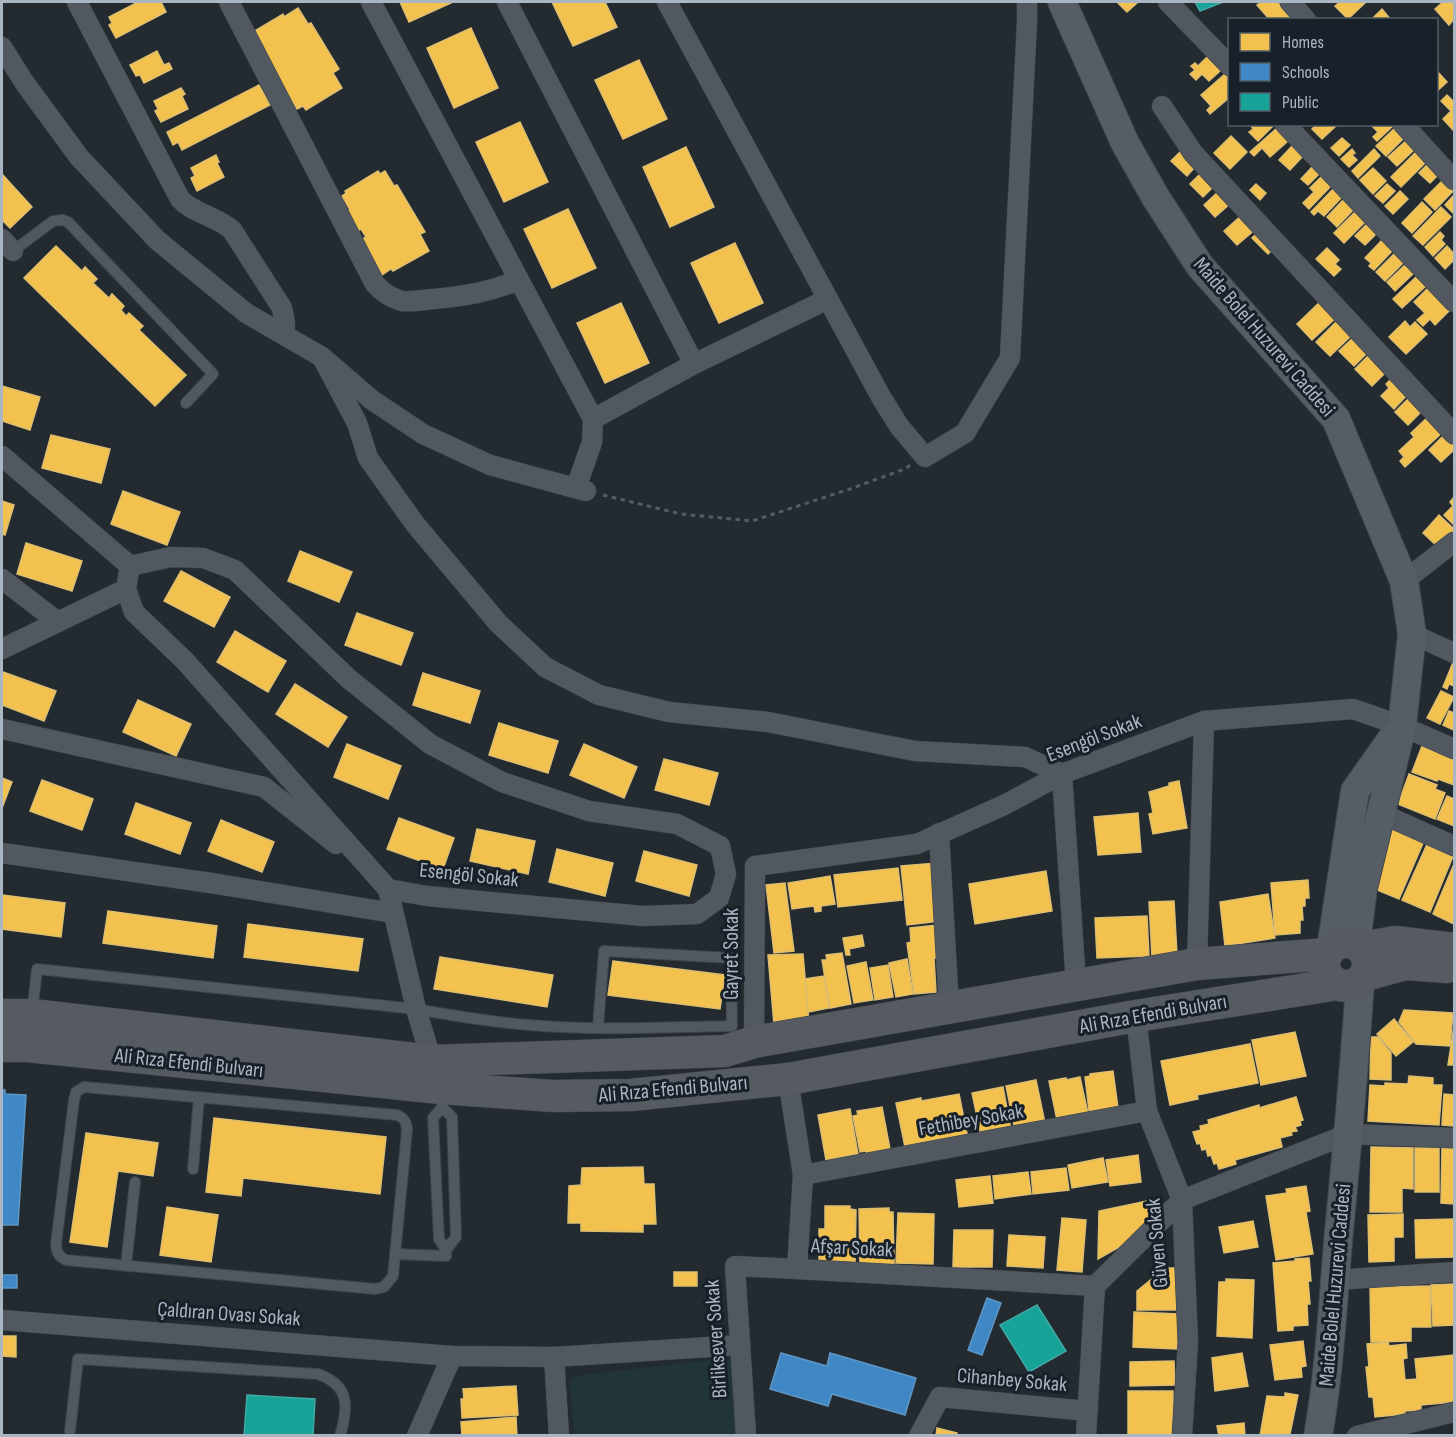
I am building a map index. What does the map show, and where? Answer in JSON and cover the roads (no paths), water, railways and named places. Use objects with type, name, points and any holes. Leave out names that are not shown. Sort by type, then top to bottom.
[{"type":"main road","name":"Maide Bolel Huzurevi Caddesi","points":[[1062,2],[1125,143],[1156,198],[1200,267],[1336,418],[1404,581],[1412,634],[1402,726],[1363,888],[1348,965]]},
{"type":"main road","name":"Maide Bolel Huzurevi Caddesi","points":[[1318,1436],[1326,1388],[1348,1134],[1339,1059],[1348,965],[1355,791],[1402,726]]},
{"type":"main road","points":[[1348,965],[1395,942],[1455,950]]},
{"type":"main road","name":"Ali Rıza Efendi Bulvarı","points":[[436,1075],[725,1051],[754,1042],[1197,964],[1348,965]]},
{"type":"main road","points":[[1348,965],[1405,964],[1455,969]]},
{"type":"main road","name":"Ali Rıza Efendi Bulvarı","points":[[20,1031],[436,1075],[554,1096],[631,1095],[788,1079],[1136,1016],[1348,965]]},
{"type":"street","points":[[77,2],[180,199],[188,206],[222,221],[232,230],[282,308],[285,323],[284,335]]},
{"type":"street","points":[[230,2],[314,168],[375,284],[380,289],[393,298],[411,301],[473,296],[519,280]]},
{"type":"street","points":[[2,47],[24,82],[79,157],[157,240],[246,313],[321,357],[372,400],[423,434],[490,465],[581,489],[592,442],[594,419],[370,2]]},
{"type":"street","points":[[507,2],[694,364]]},
{"type":"street","points":[[667,2],[898,426],[925,457],[965,433],[1010,358],[1027,2]]},
{"type":"street","points":[[1168,2],[1228,64]]},
{"type":"street","points":[[1290,2],[1304,18]]},
{"type":"street","points":[[1162,106],[1193,153],[1455,434]]},
{"type":"street","points":[[1287,126],[1455,302]]},
{"type":"street","points":[[1404,126],[1454,180]]},
{"type":"street","points":[[594,419],[694,364],[828,299]]},
{"type":"street","points":[[321,357],[357,423],[368,458],[408,514],[498,623],[545,667],[599,695],[669,712],[768,722],[915,751],[1025,757],[1062,774],[1076,984]]},
{"type":"street","points":[[2,456],[130,566],[126,589],[134,612],[185,661],[388,889]]},
{"type":"street","points":[[1404,581],[1455,542]]},
{"type":"street","name":"Esengöl Sokak","points":[[130,566],[171,557],[203,558],[235,570],[349,680],[430,744],[502,782],[589,811],[677,824],[720,846],[726,874],[719,898],[697,914],[643,916],[427,896],[388,889],[416,1009],[436,1075]]},
{"type":"street","points":[[2,579],[58,622]]},
{"type":"street","points":[[2,649],[126,589]]},
{"type":"street","points":[[1412,634],[1455,653]]},
{"type":"street","name":"Esengöl Sokak","points":[[755,866],[917,844],[1004,805],[1062,774],[1204,721],[1353,709],[1402,726],[1455,749]]},
{"type":"street","points":[[1197,964],[1204,721]]},
{"type":"street","points":[[2,729],[264,788],[375,874]]},
{"type":"street","points":[[1380,813],[1455,846]]},
{"type":"street","points":[[939,833],[949,1007]]},
{"type":"street","points":[[2,853],[211,883],[393,913]]},
{"type":"street","name":"Gayret Sokak","points":[[754,1042],[755,866]]},
{"type":"street","name":"Güven Sokak","points":[[1136,1016],[1147,1111],[1182,1200],[1188,1341],[1182,1436]]},
{"type":"street","name":"Afşar Sokak","points":[[788,1079],[803,1175],[797,1269],[1095,1286]]},
{"type":"street","name":"Fethibey Sokak","points":[[803,1175],[1147,1111]]},
{"type":"street","points":[[1086,1436],[1095,1286],[1182,1200],[1348,1134],[1455,1138]]},
{"type":"street","name":"Birliksever Sokak","points":[[746,1436],[735,1266],[797,1269]]},
{"type":"street","points":[[1335,1280],[1455,1272]]},
{"type":"street","name":"Çaldıran Ovası Sokak","points":[[2,1320],[452,1356],[554,1357],[740,1345]]},
{"type":"street","points":[[417,1436],[427,1418],[452,1356]]},
{"type":"street","points":[[554,1357],[559,1436]]},
{"type":"street","name":"Cihanbey Sokak","points":[[919,1436],[940,1397],[1088,1411]]},
{"type":"street","points":[[1357,1436],[1455,1412]]},
{"type":"lane","points":[[7,245],[53,221],[68,222],[213,374],[186,403]]},
{"type":"lane","points":[[20,1031],[38,969],[416,1009],[521,1025],[598,1027],[732,1026],[731,958],[604,951],[598,1027]]},
{"type":"lane","points":[[88,1087],[402,1117],[407,1130],[396,1254],[390,1281],[384,1287],[375,1289],[66,1260],[58,1254],[56,1249],[74,1096],[79,1089],[88,1087]]},
{"type":"lane","points":[[193,1169],[199,1097]]},
{"type":"lane","points":[[442,1107],[452,1117],[456,1227],[456,1238],[446,1253],[439,1239],[433,1118],[442,1107]]},
{"type":"lane","points":[[126,1266],[135,1182]]},
{"type":"lane","points":[[396,1254],[446,1253]]},
{"type":"lane","points":[[70,1431],[78,1359],[318,1374],[338,1386],[345,1400],[346,1414],[340,1436]]}]
